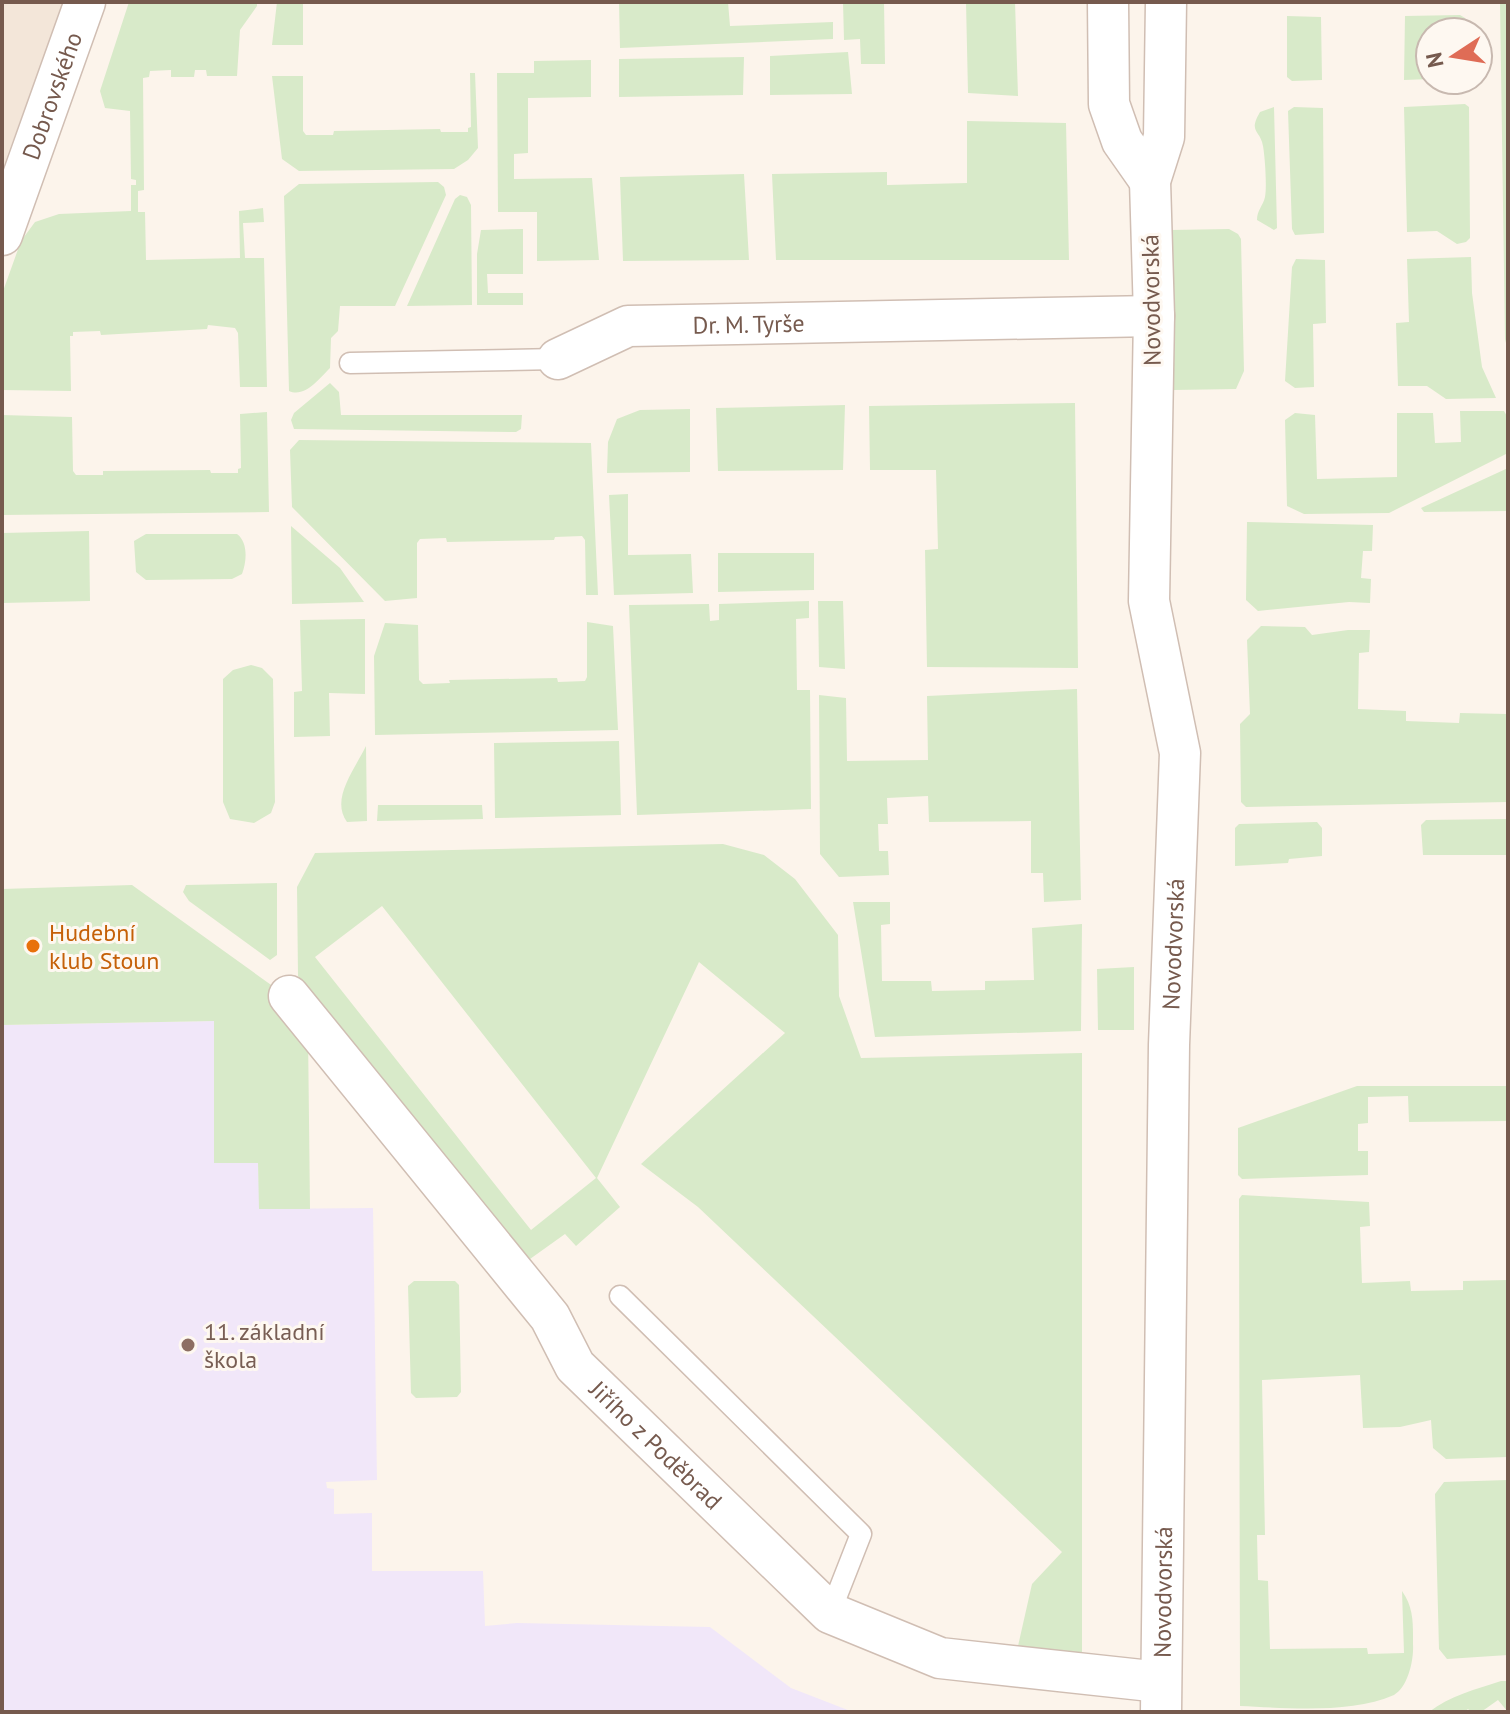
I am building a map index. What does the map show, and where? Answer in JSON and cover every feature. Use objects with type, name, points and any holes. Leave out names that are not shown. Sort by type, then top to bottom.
[{"type":"street","name":"Dobrovského","points":[[2,235],[85,2]]},
{"type":"street","points":[[1108,2],[1109,104],[1122,141],[1150,181]]},
{"type":"street","name":"Novodvorská","points":[[1160,1697],[1169,1045],[1180,753],[1149,601],[1154,316],[1150,181],[1164,137],[1166,2]]},
{"type":"street","name":"Dr. M. Tyrše","points":[[558,359],[628,326],[1154,316]]},
{"type":"street","name":"Jiřího z Poděbrad","points":[[289,996],[550,1317],[575,1366],[830,1613],[943,1659],[1160,1697]]},
{"type":"lane","name":"Dr. M. Tyrše","points":[[350,363],[558,359]]},
{"type":"lane","points":[[620,1296],[861,1534],[830,1613]]},
{"type":"shaded area","points":[[2,2],[64,2],[2,170]]},
{"type":"shaded area","name":"11. základní škola","points":[[215,1021],[214,1163],[258,1163],[260,1209],[373,1208],[377,1480],[326,1482],[327,1488],[334,1489],[334,1514],[372,1513],[372,1571],[483,1571],[485,1626],[517,1623],[710,1627],[791,1688],[853,1712],[2,1712],[2,1025]]},
{"type":"green space","points":[[129,2],[257,2],[240,30],[237,76],[207,76],[206,70],[195,70],[194,77],[171,77],[171,70],[150,71],[149,77],[143,78],[144,190],[138,191],[138,212],[145,212],[146,260],[240,258],[239,211],[263,208],[264,222],[243,223],[245,258],[264,258],[267,387],[240,387],[238,333],[235,328],[208,325],[207,329],[101,335],[100,331],[73,332],[70,336],[71,391],[2,390],[2,294],[21,241],[35,222],[59,214],[131,211],[131,185],[136,185],[136,180],[131,179],[130,111],[105,108],[100,91]]},
{"type":"green space","points":[[277,2],[303,2],[303,45],[272,45]]},
{"type":"green space","points":[[619,2],[728,2],[730,26],[833,22],[833,39],[620,48]]},
{"type":"green space","points":[[843,2],[884,2],[885,64],[861,64],[860,39],[844,40]]},
{"type":"green space","points":[[966,2],[1015,2],[1018,96],[968,93]]},
{"type":"green space","points":[[1500,2],[1508,2],[1508,351],[1505,339]]},
{"type":"green space","points":[[1460,15],[1462,16],[1414,16],[1414,80],[1404,80],[1405,16]]},
{"type":"green space","points":[[1287,16],[1321,17],[1322,80],[1292,81],[1287,77]]},
{"type":"green space","points":[[848,52],[852,94],[770,95],[770,56]]},
{"type":"green space","points":[[744,57],[743,95],[619,97],[619,59]]},
{"type":"green space","points":[[591,60],[591,97],[528,98],[528,153],[514,154],[514,179],[592,178],[599,260],[537,261],[537,212],[498,212],[497,73],[534,73],[534,61]]},
{"type":"green space","points":[[470,73],[475,73],[478,148],[468,160],[454,169],[299,171],[282,159],[272,76],[303,76],[303,131],[306,135],[333,135],[334,131],[440,129],[441,132],[468,132],[471,127]]},
{"type":"green space","points":[[1465,104],[1469,107],[1470,238],[1457,244],[1437,231],[1407,232],[1404,107]]},
{"type":"green space","points":[[1274,107],[1277,228],[1274,230],[1257,220],[1265,197],[1266,179],[1262,141],[1255,124],[1260,112]]},
{"type":"green space","points":[[1294,107],[1323,108],[1324,233],[1295,235],[1292,229],[1288,111]]},
{"type":"green space","points":[[967,121],[1066,123],[1069,260],[776,260],[772,174],[887,172],[887,185],[967,183]]},
{"type":"green space","points":[[744,174],[749,260],[623,261],[620,177]]},
{"type":"green space","points":[[438,182],[444,187],[446,195],[395,306],[340,306],[338,331],[331,338],[330,368],[306,390],[289,391],[284,196],[299,184]]},
{"type":"green space","points":[[460,195],[467,197],[471,205],[472,305],[407,306],[455,199]]},
{"type":"green space","points":[[523,229],[523,274],[487,274],[488,293],[523,293],[523,305],[477,305],[477,254],[481,230]]},
{"type":"green space","points":[[1229,229],[1241,239],[1244,371],[1236,389],[1174,390],[1171,230]]},
{"type":"green space","points":[[1471,257],[1472,293],[1482,367],[1496,398],[1446,399],[1427,386],[1398,386],[1396,323],[1409,322],[1407,259]]},
{"type":"green space","points":[[1296,259],[1325,260],[1326,323],[1313,324],[1314,387],[1295,388],[1285,381],[1292,267]]},
{"type":"green space","points":[[330,383],[339,392],[341,415],[522,415],[521,429],[516,432],[294,429],[291,420],[294,413]]},
{"type":"green space","points":[[1075,403],[1078,668],[927,667],[925,550],[938,549],[936,470],[870,470],[869,406]]},
{"type":"green space","points":[[845,405],[843,470],[718,471],[716,408]]},
{"type":"green space","points":[[690,409],[690,472],[607,473],[608,442],[617,419],[640,410]]},
{"type":"green space","points":[[1460,411],[1504,411],[1508,418],[1508,453],[1389,513],[1304,514],[1287,506],[1285,420],[1295,413],[1315,415],[1317,479],[1397,477],[1397,413],[1433,413],[1435,443],[1461,442]]},
{"type":"green space","points":[[267,412],[269,512],[2,515],[2,415],[72,417],[73,471],[76,475],[103,475],[103,471],[210,470],[211,473],[238,473],[241,468],[240,414]]},
{"type":"green space","points":[[299,440],[591,443],[598,595],[586,595],[585,540],[582,536],[555,537],[554,540],[447,542],[446,538],[420,539],[417,543],[417,598],[385,601],[292,507],[290,450]]},
{"type":"green space","points":[[1508,468],[1508,511],[1424,512],[1421,508]]},
{"type":"green space","points":[[628,494],[628,555],[691,554],[693,593],[614,595],[609,495]]},
{"type":"green space","points":[[1247,522],[1373,525],[1372,551],[1363,551],[1361,578],[1371,579],[1370,603],[1349,602],[1258,611],[1246,600]]},
{"type":"green space","points":[[291,526],[340,568],[364,602],[292,604]]},
{"type":"green space","points":[[89,531],[90,601],[2,603],[2,533]]},
{"type":"green space","points":[[146,534],[237,534],[246,552],[242,574],[232,579],[146,580],[136,572],[134,541]]},
{"type":"green space","points":[[718,553],[814,553],[814,590],[718,592]]},
{"type":"green space","points":[[809,601],[809,618],[796,619],[797,690],[810,690],[811,809],[637,815],[629,605],[709,604],[710,621],[719,620],[719,604]]},
{"type":"green space","points":[[818,601],[843,601],[845,669],[819,667]]},
{"type":"green space","points":[[365,619],[365,694],[329,693],[330,736],[294,737],[294,692],[302,691],[300,620]]},
{"type":"green space","points":[[587,622],[613,626],[618,730],[375,735],[374,656],[385,623],[418,625],[419,680],[423,684],[450,683],[449,680],[557,678],[558,682],[585,681]]},
{"type":"green space","points":[[1261,626],[1305,627],[1312,635],[1370,630],[1369,652],[1359,653],[1358,709],[1406,711],[1406,721],[1459,723],[1460,713],[1507,714],[1508,711],[1508,802],[1246,807],[1241,802],[1240,724],[1250,714],[1247,640]]},
{"type":"green space","points":[[251,665],[262,668],[273,679],[275,802],[271,813],[254,823],[230,819],[223,802],[223,679],[233,670]]},
{"type":"green space","points":[[1077,689],[1081,900],[1044,902],[1043,873],[1031,873],[1031,821],[929,822],[928,796],[887,798],[888,824],[878,824],[879,851],[888,851],[889,875],[839,877],[820,854],[819,695],[846,698],[847,761],[928,760],[927,696]]},
{"type":"green space","points":[[619,741],[621,815],[495,818],[494,743]]},
{"type":"green space","points":[[366,746],[367,821],[347,822],[342,813],[343,794]]},
{"type":"green space","points":[[378,805],[482,805],[483,819],[377,821]]},
{"type":"green space","points":[[1508,819],[1508,855],[1423,855],[1421,825],[1426,820]]},
{"type":"green space","points":[[1317,822],[1322,828],[1322,856],[1289,859],[1288,863],[1235,866],[1235,828],[1239,824]]},
{"type":"green space","points":[[723,844],[764,855],[795,879],[838,935],[839,996],[861,1058],[1082,1053],[1082,1653],[1018,1646],[1032,1584],[1062,1552],[698,1207],[641,1164],[785,1033],[699,962],[597,1178],[620,1207],[576,1246],[565,1234],[530,1259],[520,1252],[298,976],[297,887],[315,853]],"holes":[[[382,906],[596,1178],[531,1230],[315,957]]]},
{"type":"green space","points":[[277,883],[277,955],[270,960],[189,901],[183,892],[186,885]]},
{"type":"green space","points":[[132,885],[274,987],[308,1032],[310,1209],[259,1209],[258,1163],[214,1163],[214,1021],[2,1025],[2,889]]},
{"type":"green space","points":[[853,902],[890,902],[890,924],[881,925],[882,981],[931,981],[932,991],[985,990],[985,981],[1034,980],[1032,928],[1082,924],[1081,1031],[875,1037]]},
{"type":"green space","points":[[1134,967],[1134,1030],[1098,1030],[1097,969]]},
{"type":"green space","points":[[1357,1086],[1508,1086],[1508,1121],[1409,1122],[1408,1096],[1368,1097],[1368,1123],[1358,1124],[1358,1151],[1368,1151],[1368,1175],[1242,1179],[1238,1175],[1238,1128]]},
{"type":"green space","points":[[1242,1195],[1369,1202],[1370,1226],[1360,1227],[1362,1283],[1410,1281],[1411,1291],[1463,1290],[1463,1281],[1508,1280],[1508,1457],[1446,1459],[1433,1448],[1431,1420],[1400,1427],[1363,1428],[1360,1375],[1262,1380],[1265,1535],[1257,1535],[1258,1580],[1268,1581],[1270,1649],[1367,1648],[1368,1654],[1404,1653],[1402,1591],[1412,1616],[1411,1665],[1399,1691],[1377,1701],[1318,1708],[1240,1706],[1239,1199]]},
{"type":"green space","points":[[414,1281],[455,1281],[459,1285],[461,1392],[457,1397],[416,1398],[411,1393],[408,1286]]},
{"type":"green space","points":[[1508,1480],[1508,1655],[1447,1659],[1439,1649],[1435,1494],[1444,1482]]},
{"type":"green space","points":[[1508,1681],[1508,1712],[1498,1700],[1481,1712],[1468,1709],[1464,1712],[1429,1712],[1454,1697]]},
{"type":"place","name":"Hudební klub Stoun","points":[[33,946]]},
{"type":"place","name":"11. základní škola","points":[[188,1345]]}]
